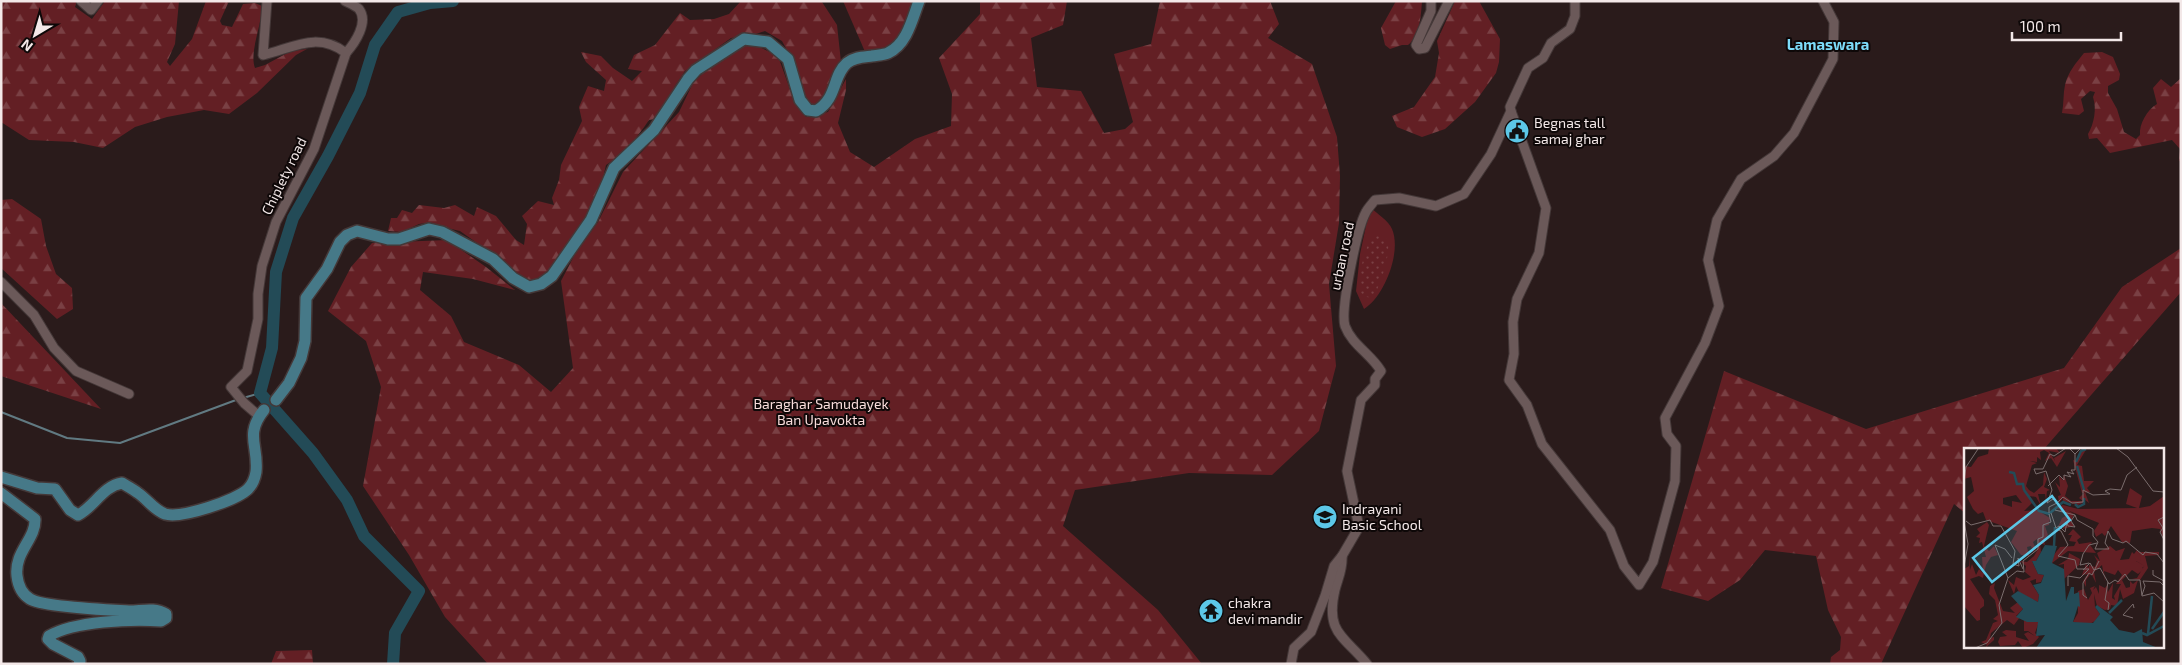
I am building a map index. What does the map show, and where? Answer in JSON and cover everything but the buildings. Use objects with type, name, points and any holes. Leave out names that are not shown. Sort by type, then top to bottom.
[{"type":"main road","points":[[276,400],[290,383],[301,358],[305,341],[306,298],[327,268],[340,242],[347,235],[357,231],[388,239],[399,239],[429,229],[442,232],[493,259],[514,278],[529,287],[542,284],[552,276],[591,220],[614,168],[654,130],[696,70],[744,39],[768,42],[788,59],[800,100],[808,110],[816,111],[825,106],[847,62],[853,59],[887,54],[903,40],[910,27],[919,1]]},
{"type":"main road","points":[[1,477],[37,488],[55,489],[70,510],[78,515],[84,512],[107,489],[122,484],[138,492],[158,510],[166,514],[178,515],[217,504],[249,488],[256,471],[253,429],[262,413]]},
{"type":"main road","points":[[1,493],[35,519],[34,529],[18,557],[16,571],[21,589],[26,596],[35,601],[57,605],[130,611],[160,611],[166,614],[166,618],[161,621],[122,621],[97,624],[76,627],[49,636],[48,638],[53,644],[78,657],[80,660],[79,664]]},
{"type":"street","points":[[81,1],[91,10],[98,1]]},
{"type":"street","points":[[267,1],[263,55],[279,51],[295,43],[319,42],[336,45],[346,53]]},
{"type":"street","name":"Chiplety road","points":[[262,413],[244,403],[231,387],[247,371],[258,319],[258,294],[262,266],[276,222],[314,149],[346,53],[353,46],[360,32],[362,16],[358,8],[345,1]]},
{"type":"street","points":[[1431,1],[1430,11],[1416,45],[1419,49],[1425,48],[1449,1]]},
{"type":"street","name":"urban road","points":[[1342,556],[1359,527],[1347,471],[1355,426],[1361,400],[1375,385],[1375,379],[1381,371],[1373,359],[1357,346],[1345,325],[1351,266],[1365,213],[1375,200],[1399,198],[1436,206],[1464,194],[1490,154],[1528,68],[1543,58],[1550,44],[1570,29],[1575,16],[1575,1]]},
{"type":"street","points":[[1511,110],[1546,208],[1539,253],[1517,299],[1512,322],[1514,354],[1509,380],[1527,405],[1542,444],[1610,530],[1624,566],[1638,585],[1653,562],[1675,480],[1676,446],[1667,434],[1665,418],[1705,343],[1719,306],[1708,260],[1717,220],[1741,179],[1774,156],[1794,133],[1833,60],[1834,22],[1823,1]]},
{"type":"street","points":[[1,282],[34,315],[54,348],[76,371],[129,394]]},
{"type":"street","points":[[262,413],[276,400]]},
{"type":"street","points":[[1291,664],[1294,648],[1311,632],[1334,566],[1342,556]]},
{"type":"street","points":[[1342,556],[1343,565],[1335,590],[1332,608],[1333,624],[1344,641],[1367,664]]},
{"type":"green space","points":[[1,1],[77,1],[75,7],[92,19],[105,1],[179,1],[175,44],[167,62],[170,66],[192,39],[206,1],[229,1],[220,21],[222,25],[232,27],[243,4],[255,3],[262,6],[254,54],[255,68],[265,65],[291,51],[307,49],[296,55],[257,93],[229,114],[204,110],[167,117],[135,127],[103,148],[74,142],[29,140],[1,122]]},
{"type":"green space","points":[[741,1],[822,2],[837,25],[841,62],[821,103],[809,105],[794,63],[782,41],[765,31],[731,38],[685,71],[675,86],[660,118],[649,120],[630,145],[606,165],[592,212],[578,234],[564,248],[557,266],[534,285],[521,280],[491,253],[460,231],[426,223],[419,224],[402,232],[388,231],[391,218],[397,218],[402,210],[412,213],[419,205],[444,208],[455,205],[474,216],[477,207],[496,216],[516,240],[524,245],[527,224],[522,216],[538,201],[554,205],[552,198],[559,180],[561,165],[582,121],[579,107],[588,86],[604,91],[606,80],[586,62],[581,52],[601,56],[613,68],[632,81],[642,71],[628,69],[634,55],[655,45],[680,13],[690,20],[714,19],[729,14]]},
{"type":"green space","points":[[843,1],[915,1],[903,35],[883,53],[866,54]]},
{"type":"green space","name":"Baraghar Samudayek Ban Upavokta","points":[[980,1],[1067,1],[1063,25],[1031,38],[1037,87],[1081,91],[1104,133],[1125,129],[1133,122],[1114,54],[1151,44],[1160,1],[1270,1],[1279,24],[1268,38],[1312,64],[1337,137],[1340,176],[1339,223],[1329,284],[1336,366],[1319,431],[1272,475],[1189,473],[1075,490],[1063,526],[1158,610],[1202,664],[488,664],[445,617],[409,555],[363,486],[381,387],[366,341],[328,311],[351,267],[372,243],[447,240],[515,290],[473,279],[423,272],[420,290],[451,316],[464,342],[519,365],[551,392],[573,368],[561,281],[575,254],[598,222],[623,172],[679,112],[693,83],[722,54],[751,43],[778,56],[792,95],[806,117],[828,112],[846,79],[846,90],[838,123],[850,152],[874,167],[915,139],[951,126],[952,94],[939,58],[980,14]]},
{"type":"green space","points":[[1396,1],[1422,1],[1421,13],[1419,25],[1412,41],[1408,45],[1390,49],[1385,45],[1381,28]]},
{"type":"green space","points":[[1455,1],[1479,1],[1500,39],[1499,62],[1496,73],[1475,102],[1445,129],[1422,137],[1397,127],[1392,116],[1414,107],[1435,77],[1439,53],[1437,41]]},
{"type":"green space","points":[[2102,52],[2113,57],[2120,74],[2119,80],[2108,86],[2108,93],[2117,109],[2124,132],[2136,139],[2140,135],[2144,118],[2157,104],[2153,88],[2161,79],[2171,87],[2181,78],[2181,163],[2179,160],[2180,149],[2172,140],[2110,153],[2097,138],[2089,139],[2088,134],[2094,116],[2095,106],[2093,97],[2095,92],[2090,91],[2081,99],[2084,111],[2079,115],[2062,113],[2065,85],[2073,68],[2084,53]]},
{"type":"green space","points":[[12,199],[41,219],[46,246],[56,274],[72,288],[73,309],[57,319],[1,268],[1,200]]},
{"type":"green space","points":[[1370,207],[1392,229],[1395,250],[1384,284],[1378,295],[1364,309],[1356,291],[1360,254]]},
{"type":"green space","points":[[1378,236],[1387,239],[1388,252],[1382,277],[1373,298],[1361,293],[1361,272],[1371,238]]},
{"type":"green space","points":[[2181,248],[2181,292],[2045,448],[1964,448],[1964,512],[1954,504],[1881,664],[1830,664],[1831,657],[1840,650],[1841,637],[1828,610],[1816,556],[1765,550],[1740,580],[1708,601],[1661,588],[1724,371],[1866,429],[2064,368],[2122,287]]},
{"type":"green space","points":[[1,303],[101,409],[1,376]]},
{"type":"green space","points":[[312,650],[313,664],[271,664],[276,651]]},
{"type":"waterway","points":[[393,664],[395,633],[419,591],[364,536],[347,500],[313,453],[260,393],[272,348],[276,272],[293,218],[328,156],[360,93],[375,45],[398,12],[430,3],[453,1]]},
{"type":"waterway","points":[[243,398],[260,393]]},
{"type":"waterway","points":[[1,412],[67,438],[120,443],[236,400]]},
{"type":"place","name":"Begnas tall samaj ghar","points":[[1517,131]]},
{"type":"place","name":"Indrayani Basic School","points":[[1325,517]]},
{"type":"place","name":"chakra devi mandir","points":[[1211,611]]},
{"type":"district","name":"Lamaswara","points":[[1828,45]]}]
